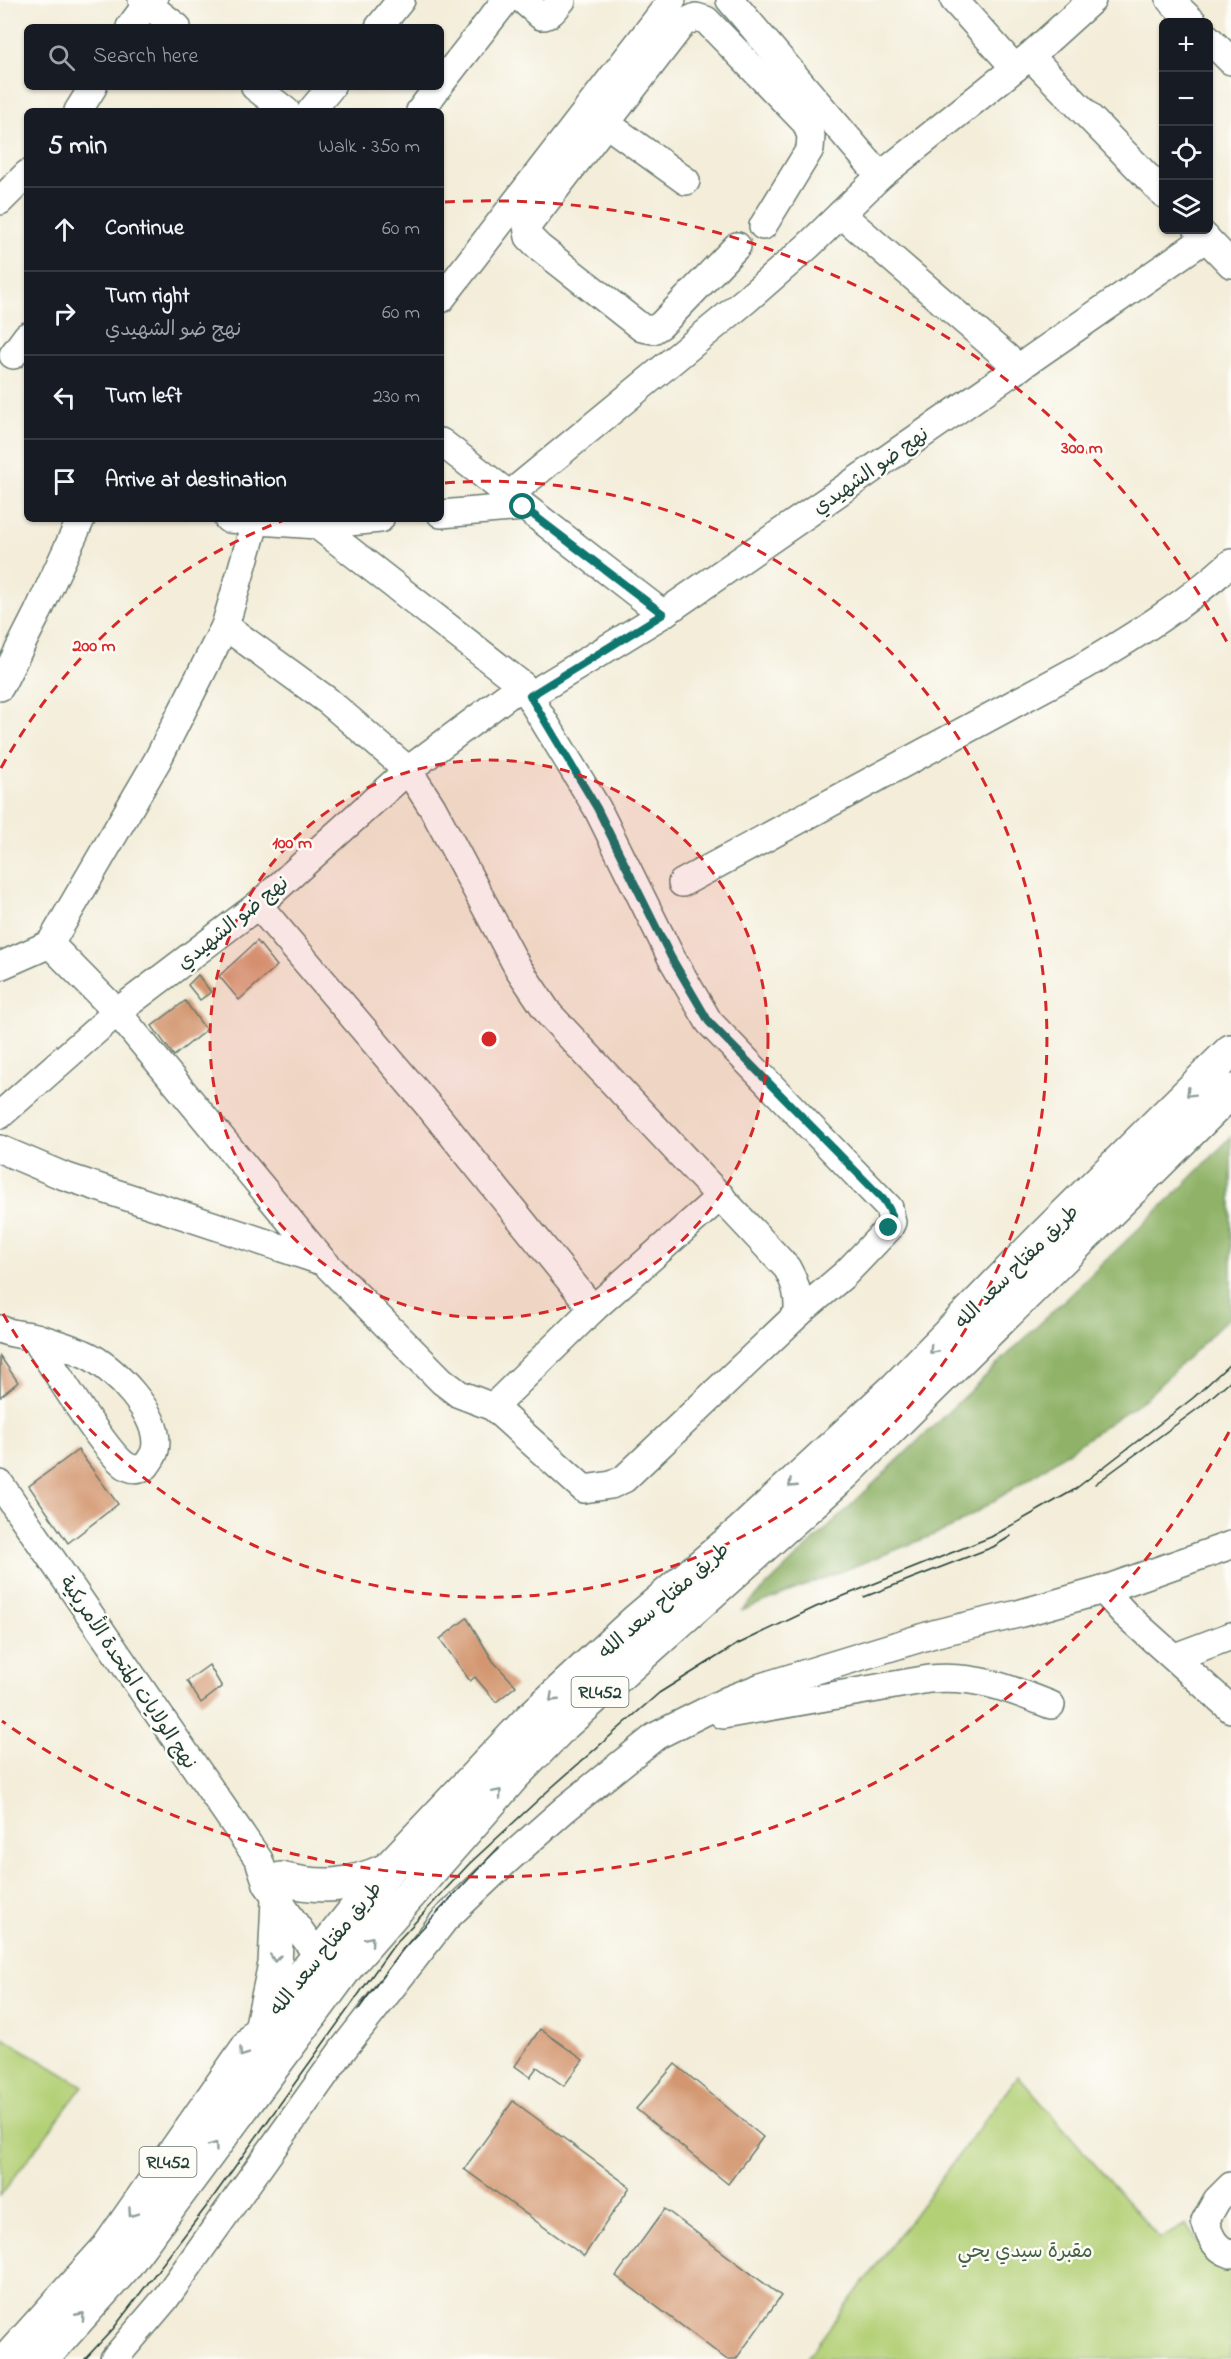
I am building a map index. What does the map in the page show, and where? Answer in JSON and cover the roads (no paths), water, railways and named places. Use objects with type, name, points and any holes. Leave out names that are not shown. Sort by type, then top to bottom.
[{"type":"highway","name":"طريق مفتاح سعد الله","points":[[42,2359],[124,2267],[333,1962],[387,1870],[528,1721],[636,1621],[741,1532],[895,1389],[1044,1236],[1231,1051]]},
{"type":"highway","name":"طريق مفتاح سعد الله","points":[[8,2359],[108,2248],[261,2027],[333,1962],[563,1725],[845,1473],[1231,1091]]},
{"type":"highway","points":[[261,2027],[275,1964],[273,1879],[308,1885],[335,1886],[362,1881],[387,1870]]},
{"type":"street","points":[[381,24],[401,0]]},
{"type":"street","points":[[444,79],[506,0]]},
{"type":"street","points":[[523,0],[541,16],[544,16],[549,14],[561,0]]},
{"type":"street","points":[[672,0],[527,226],[529,237],[642,328],[653,330],[661,325],[737,246]]},
{"type":"street","points":[[730,0],[880,176]]},
{"type":"street","points":[[954,0],[1159,189]]},
{"type":"street","points":[[444,513],[515,501],[745,301],[880,176],[1022,62],[1092,0]]},
{"type":"street","points":[[1170,0],[1189,18]]},
{"type":"street","points":[[132,24],[148,1],[174,24]]},
{"type":"street","points":[[444,295],[597,116],[683,23],[696,17],[706,20],[806,123],[811,136],[810,149],[764,226]]},
{"type":"street","points":[[1213,42],[1231,61]]},
{"type":"street","points":[[80,108],[91,90]]},
{"type":"street","points":[[259,90],[282,108]]},
{"type":"street","points":[[314,108],[328,90]]},
{"type":"street","points":[[422,108],[436,90]]},
{"type":"street","points":[[597,116],[686,181]]},
{"type":"street","points":[[0,201],[24,177]]},
{"type":"street","points":[[841,214],[1018,368]]},
{"type":"street","points":[[1202,234],[1231,264]]},
{"type":"street","name":"نهج ضو الشهيدي","points":[[0,1115],[117,1012],[258,905],[408,771],[526,691],[663,614],[1018,368],[1202,234]]},
{"type":"street","points":[[444,444],[663,614]]},
{"type":"street","points":[[0,687],[80,522]]},
{"type":"street","points":[[0,966],[50,944],[158,761],[225,626],[254,522]]},
{"type":"street","points":[[280,522],[317,525],[348,522]]},
{"type":"street","points":[[50,944],[117,1012],[322,1261],[442,1381],[459,1394],[493,1407],[584,1489],[611,1485],[624,1479],[798,1314],[845,1274],[889,1228],[892,1222],[889,1208],[709,1022],[671,957],[597,808],[526,691],[317,525]]},
{"type":"street","points":[[682,883],[1111,650],[1206,585],[1231,563]]},
{"type":"street","points":[[225,626],[328,701],[408,771],[432,807],[535,996],[616,1087],[788,1268],[799,1297],[798,1314]]},
{"type":"street","points":[[258,905],[433,1112],[593,1310]]},
{"type":"street","points":[[0,1149],[61,1175],[322,1261]]},
{"type":"street","points":[[493,1407],[593,1310],[721,1196]]},
{"type":"street","points":[[0,1329],[34,1336],[86,1354],[118,1379],[150,1416],[156,1442],[155,1452],[146,1466],[134,1469],[123,1464],[104,1442],[34,1336]]},
{"type":"street","name":"نهج الولايات المتحدة الأمريكية","points":[[0,1484],[333,1962]]},
{"type":"street","points":[[114,2359],[172,2290],[341,2052],[445,1919],[505,1862],[573,1803],[656,1736],[728,1700],[805,1673],[937,1632],[1018,1614],[1103,1590],[1231,1545]]},
{"type":"street","points":[[1103,1590],[1125,1614],[1231,1709]]},
{"type":"street","points":[[1175,1657],[1231,1636]]},
{"type":"street","points":[[681,1723],[930,1679],[953,1677],[981,1680],[1051,1705]]},
{"type":"street","points":[[1231,2186],[1217,2200],[1205,2222],[1211,2240],[1223,2252],[1231,2254]]},
{"type":"tram line","points":[[85,2359],[113,2329],[206,2207],[394,1945],[469,1864],[659,1693],[736,1645],[816,1607],[991,1537],[1074,1490],[1193,1398],[1231,1363]]},
{"type":"tram line","points":[[1095,1484],[1200,1407],[1231,1380]]},
{"type":"tram line","points":[[864,1597],[993,1547],[1011,1536]]},
{"type":"tram line","points":[[358,2010],[401,1951],[499,1847]]},
{"type":"park label","name":"مقبرة سيدي يحي","points":[[1025,2250]]}]
